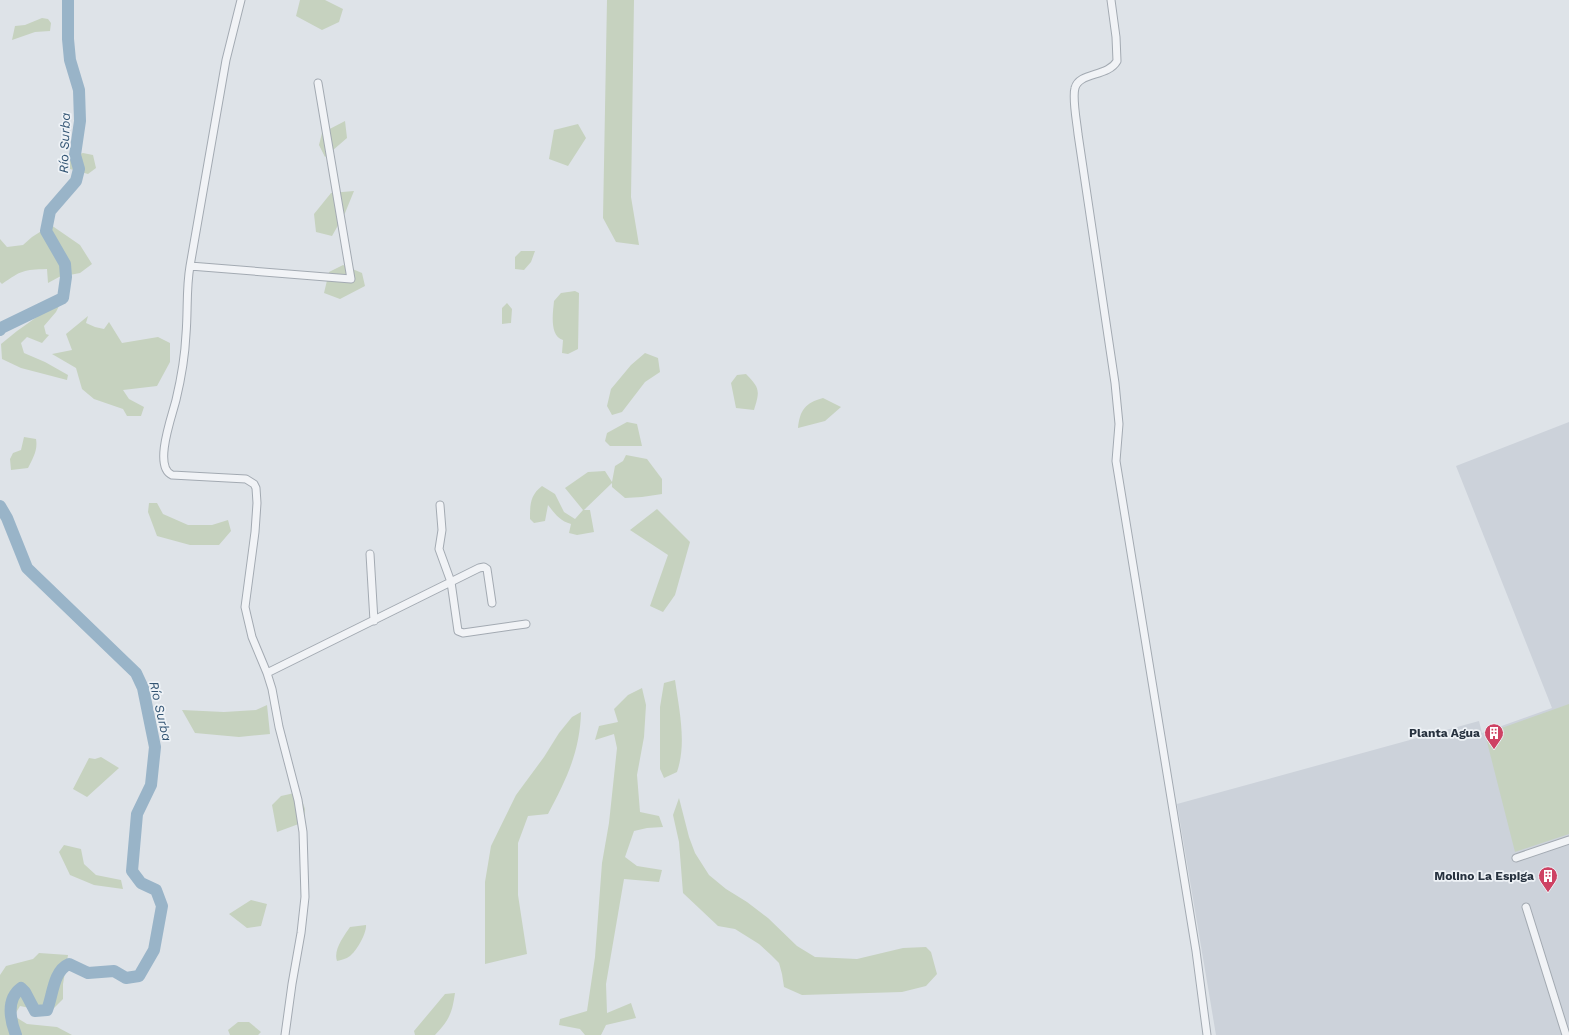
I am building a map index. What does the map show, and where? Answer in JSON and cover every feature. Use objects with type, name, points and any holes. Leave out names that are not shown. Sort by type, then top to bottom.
[{"type":"street","points":[[241,0],[226,60],[190,266],[186,294],[186,333],[184,352],[176,399],[164,452],[164,465],[168,474],[246,479],[254,484],[256,488],[256,515],[245,608],[252,637],[267,673],[298,800],[303,832],[305,897],[302,933],[292,984],[285,1035]]},
{"type":"street","points":[[1111,0],[1116,37],[1117,61],[1111,69],[1083,79],[1077,83],[1074,93],[1078,134],[1116,390],[1119,424],[1116,461],[1196,951],[1207,1035]]},
{"type":"street","points":[[190,266],[351,279],[318,83]]},
{"type":"street","points":[[440,506],[442,530],[439,549],[451,582],[458,631],[463,633],[526,624]]},
{"type":"street","points":[[370,554],[374,621]]},
{"type":"street","points":[[267,673],[484,567],[487,569],[492,603]]},
{"type":"street","points":[[1516,858],[1569,840]]},
{"type":"street","points":[[1526,907],[1566,1035]]},
{"type":"shaded area","points":[[1569,422],[1569,1035],[1216,1035],[1177,804],[1479,721],[1482,733],[1552,708],[1456,466]]},
{"type":"green space","points":[[300,0],[325,0],[343,9],[339,22],[322,30],[296,16]]},
{"type":"green space","points":[[607,0],[634,0],[631,197],[639,245],[616,242],[603,218]]},
{"type":"green space","points":[[42,18],[48,19],[51,23],[50,31],[35,32],[12,40],[15,26],[25,25]]},
{"type":"green space","points":[[345,121],[347,138],[325,157],[319,145],[322,133]]},
{"type":"green space","points":[[578,124],[586,138],[568,166],[549,159],[554,130]]},
{"type":"green space","points":[[83,153],[93,155],[96,168],[88,174],[70,169],[70,157]]},
{"type":"green space","points":[[354,191],[345,213],[332,236],[316,232],[314,214],[331,193]]},
{"type":"green space","points":[[51,225],[80,245],[92,264],[80,273],[59,277],[48,283],[47,269],[23,272],[2,284],[0,282],[0,239],[7,247],[23,245],[32,237]]},
{"type":"green space","points":[[521,251],[535,251],[531,262],[524,270],[515,269],[515,257]]},
{"type":"green space","points":[[343,265],[362,273],[365,286],[340,299],[324,293],[329,272]]},
{"type":"green space","points":[[575,291],[579,293],[578,349],[568,354],[562,353],[563,340],[559,338],[554,329],[554,301],[561,293]]},
{"type":"green space","points":[[58,302],[60,304],[56,312],[44,326],[46,334],[49,335],[42,343],[27,337],[21,343],[24,353],[45,362],[68,375],[67,380],[21,368],[2,359],[1,344]]},
{"type":"green space","points":[[507,303],[512,309],[511,323],[502,324],[502,308]]},
{"type":"green space","points":[[88,316],[86,323],[95,327],[104,329],[109,322],[122,343],[158,337],[170,343],[170,362],[157,386],[123,390],[129,399],[144,407],[141,416],[127,416],[123,409],[94,399],[82,389],[76,368],[52,354],[72,350],[66,334]]},
{"type":"green space","points":[[645,353],[658,358],[660,372],[645,382],[622,412],[612,415],[607,406],[611,389],[631,365]]},
{"type":"green space","points":[[746,374],[758,390],[754,410],[736,408],[731,383],[737,375]]},
{"type":"green space","points":[[823,398],[841,407],[825,421],[798,428],[800,416],[804,408],[812,402]]},
{"type":"green space","points":[[627,422],[637,424],[642,446],[610,446],[605,441],[607,433]]},
{"type":"green space","points":[[24,437],[36,439],[35,454],[28,468],[11,470],[10,459],[13,453],[21,450]]},
{"type":"green space","points":[[626,455],[647,459],[662,479],[662,494],[625,498],[612,487],[612,483],[584,510],[590,510],[594,532],[577,535],[569,533],[571,524],[561,519],[548,505],[545,521],[534,523],[530,519],[530,509],[533,497],[542,486],[555,494],[564,512],[575,519],[583,510],[565,488],[588,472],[605,471],[612,482],[615,466],[623,461]]},
{"type":"green space","points":[[149,503],[157,503],[163,514],[188,525],[212,525],[228,520],[231,531],[219,545],[190,545],[157,536],[148,512]]},
{"type":"green space","points":[[657,509],[690,542],[675,595],[663,612],[650,606],[668,555],[630,530]]},
{"type":"green space","points":[[675,680],[682,738],[680,761],[677,772],[664,778],[660,769],[660,707],[664,683]]},
{"type":"green space","points":[[642,688],[646,705],[644,737],[637,775],[640,812],[659,816],[663,827],[634,831],[625,857],[637,866],[662,870],[659,882],[624,879],[606,984],[607,1013],[631,1003],[636,1018],[606,1025],[601,1035],[585,1035],[580,1029],[559,1025],[560,1019],[587,1011],[595,957],[602,863],[609,823],[617,748],[614,734],[595,740],[599,726],[618,722],[614,709],[628,695]]},
{"type":"green space","points":[[1569,704],[1569,834],[1515,852],[1485,734]]},
{"type":"green space","points":[[267,705],[270,734],[239,737],[195,733],[182,710],[224,712],[256,710]]},
{"type":"green space","points":[[581,712],[575,753],[561,789],[548,814],[528,816],[518,843],[518,895],[527,954],[485,964],[485,882],[491,846],[516,795],[544,757],[559,733],[572,717]]},
{"type":"green space","points":[[101,757],[119,768],[87,797],[73,789],[89,758],[95,759]]},
{"type":"green space","points":[[299,792],[305,809],[304,822],[277,832],[272,805],[281,796]]},
{"type":"green space","points":[[679,798],[689,837],[695,853],[709,875],[726,889],[747,902],[768,918],[797,946],[815,957],[857,959],[903,948],[926,947],[931,952],[937,974],[926,986],[902,992],[802,995],[784,987],[779,963],[771,955],[759,944],[735,929],[718,926],[683,893],[679,842],[673,815]]},
{"type":"green space","points":[[64,845],[81,849],[84,864],[96,875],[121,880],[123,889],[94,885],[70,875],[59,852]]},
{"type":"green space","points":[[251,900],[267,904],[261,926],[247,928],[229,914]]},
{"type":"green space","points":[[366,925],[361,942],[355,951],[348,957],[337,961],[336,952],[350,927]]},
{"type":"green space","points":[[39,953],[68,955],[63,984],[63,999],[50,1012],[20,1006],[14,1016],[27,1024],[57,1027],[72,1035],[0,1035],[0,975],[6,966],[33,959]]},
{"type":"green space","points":[[455,993],[453,1006],[449,1016],[444,1025],[435,1035],[415,1035],[414,1031],[445,994]]},
{"type":"green space","points":[[238,1022],[249,1022],[261,1032],[258,1035],[230,1035],[228,1030]]},
{"type":"waterway","name":"Río Surba","points":[[0,330],[1,328],[63,298],[66,277],[65,264],[46,231],[50,211],[76,181],[79,169],[75,155],[80,121],[79,90],[70,60],[68,39],[68,0]]},
{"type":"waterway","name":"Río Surba","points":[[0,506],[7,518],[27,568],[136,673],[143,688],[155,747],[151,785],[137,814],[132,871],[141,883],[156,890],[162,906],[154,950],[139,976],[126,978],[114,971],[88,973],[69,964],[60,972],[54,984],[47,1010],[35,1011],[25,992],[21,988],[16,993],[11,1004],[12,1023],[16,1035]]},
{"type":"place","name":"Planta Agua","points":[[1494,750]]},
{"type":"place","name":"Molino La Espiga","points":[[1548,893]]}]
